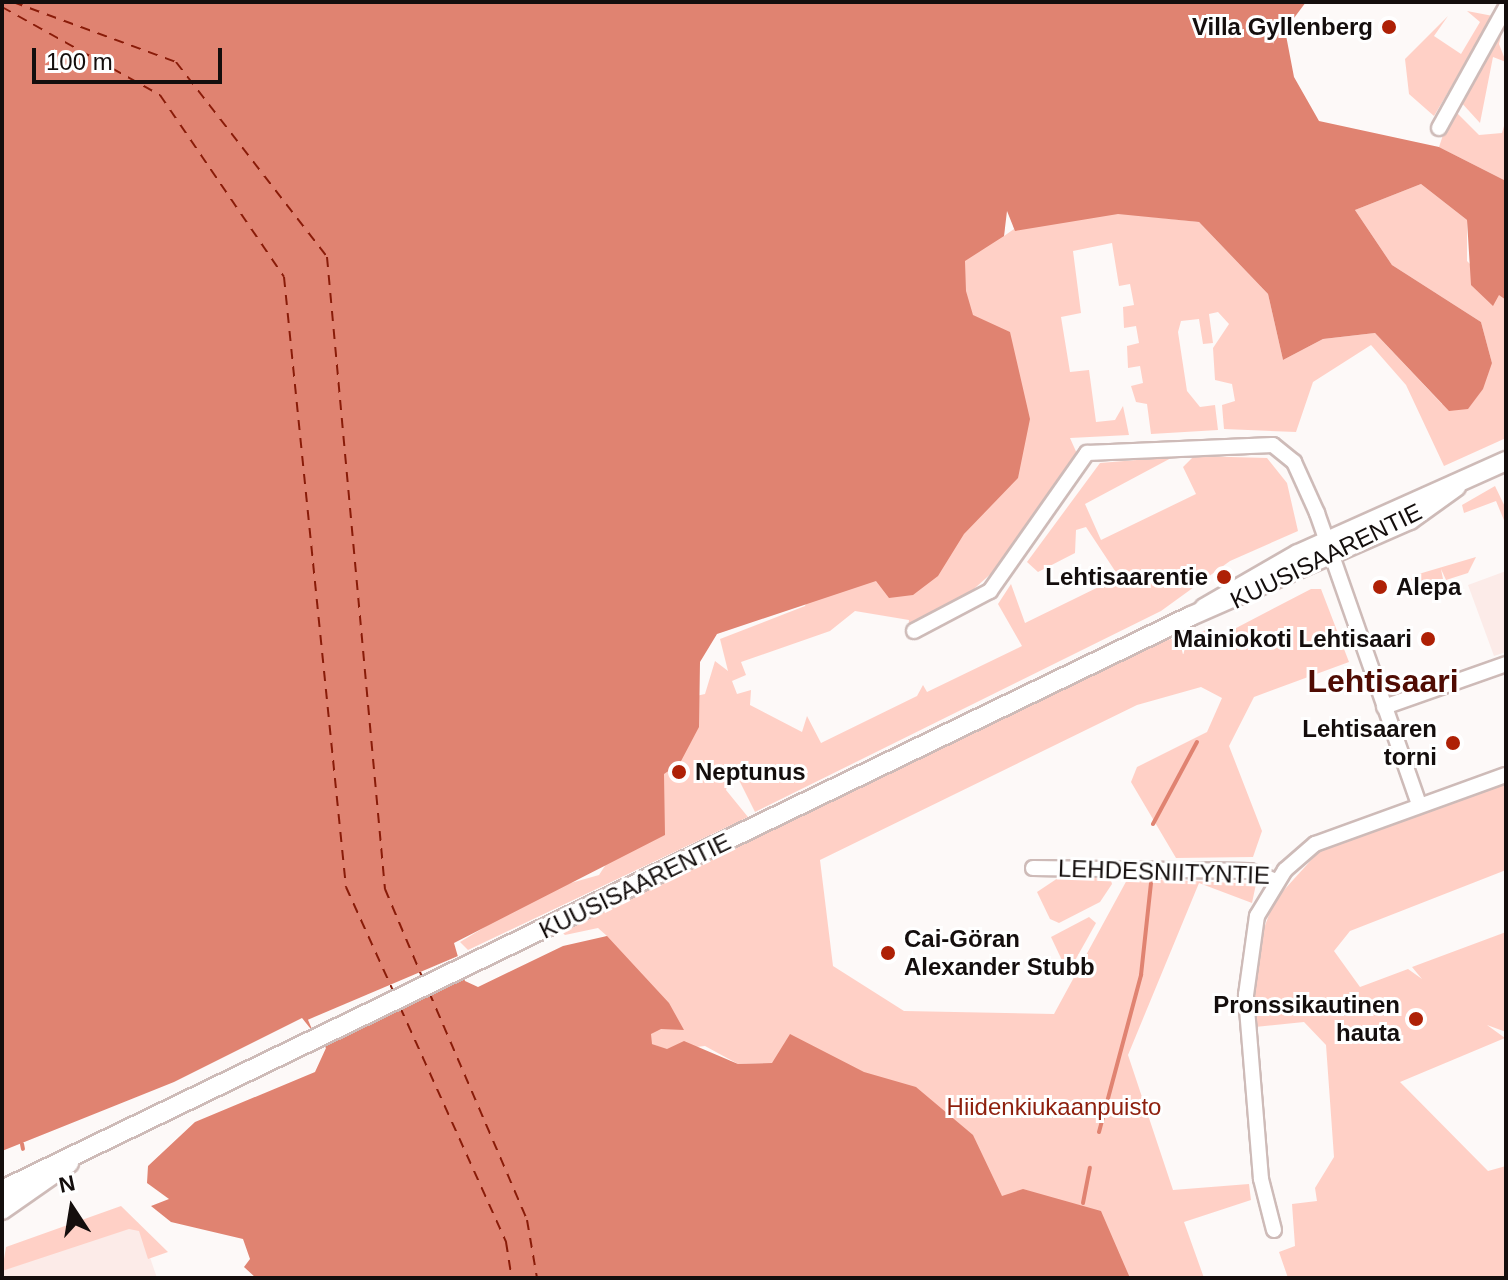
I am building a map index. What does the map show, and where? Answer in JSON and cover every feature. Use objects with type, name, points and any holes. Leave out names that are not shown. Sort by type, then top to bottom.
[{"type":"main road","name":"KUUSISAARENTIE","points":[[2,1190],[313,1043],[1506,461]]},
{"type":"main road","name":"KUUSISAARENTIE","points":[[2,1210],[77,1156]]},
{"type":"street","points":[[1439,128],[1506,7]]},
{"type":"street","points":[[914,631],[990,591],[1087,453],[1273,445],[1294,462],[1418,802],[1506,775]]},
{"type":"street","points":[[1384,707],[1506,664]]},
{"type":"street","name":"LEHDESNIITYNTIE","points":[[1033,868],[1250,871],[1276,881],[1315,844],[1418,802]]},
{"type":"street","points":[[1274,1230],[1261,1179],[1245,966],[1257,916],[1276,881]]},
{"type":"shaded area","points":[[2,2],[1306,2],[1285,30],[1294,77],[1319,121],[1439,147],[1506,181],[1506,300],[1499,295],[1493,306],[1471,285],[1467,220],[1421,184],[1355,210],[1392,265],[1481,322],[1492,363],[1483,389],[1468,409],[1449,411],[1375,333],[1323,339],[1283,360],[1268,294],[1199,222],[1118,214],[1015,231],[1007,211],[1004,236],[965,261],[966,291],[973,315],[1010,332],[1030,419],[1018,478],[964,534],[938,576],[913,595],[889,598],[876,581],[717,634],[700,662],[699,727],[680,763],[664,774],[665,835],[454,943],[465,981],[478,987],[563,946],[607,936],[669,1003],[684,1030],[661,1029],[651,1034],[652,1044],[667,1049],[684,1041],[738,1064],[772,1063],[790,1034],[864,1072],[916,1087],[973,1135],[1002,1196],[1023,1189],[1101,1211],[1130,1278],[256,1278],[244,1267],[250,1259],[243,1239],[171,1222],[151,1206],[169,1199],[147,1183],[148,1166],[195,1122],[315,1072],[326,1048],[302,1018],[174,1082],[2,1151]]},
{"type":"shaded area","points":[[1506,571],[1506,652],[1494,656],[1468,585]]},
{"type":"shaded area","points":[[138,1222],[157,1278],[2,1278],[2,1267]]},
{"type":"green space","points":[[1467,11],[1493,16],[1434,116],[1409,94],[1405,59],[1448,16],[1434,36],[1461,54],[1480,22]]},
{"type":"green space","points":[[1506,16],[1499,44],[1506,62],[1493,57],[1480,123],[1459,100]]},
{"type":"green space","points":[[1452,108],[1479,135],[1502,133],[1506,119],[1506,181],[1439,147]]},
{"type":"green space","points":[[1421,184],[1467,220],[1467,261],[1506,300],[1506,438],[1444,466],[1406,385],[1371,345],[1313,382],[1296,432],[1224,429],[1222,405],[1235,401],[1232,384],[1215,380],[1213,348],[1229,324],[1218,312],[1209,314],[1213,343],[1203,344],[1199,319],[1181,321],[1178,332],[1187,391],[1200,407],[1215,405],[1218,430],[1151,434],[1147,404],[1136,402],[1131,386],[1143,383],[1140,366],[1128,368],[1127,346],[1139,343],[1136,326],[1124,328],[1123,307],[1134,305],[1130,284],[1119,286],[1112,243],[1073,251],[1081,313],[1061,317],[1070,372],[1089,370],[1096,422],[1115,420],[1123,406],[1129,435],[1070,438],[1078,456],[1004,562],[966,596],[908,629],[909,620],[855,611],[830,631],[741,662],[746,675],[732,681],[737,694],[751,690],[750,705],[802,732],[807,716],[821,743],[917,696],[923,685],[927,692],[1022,646],[998,604],[1011,584],[1025,623],[1119,577],[1086,527],[1076,530],[1075,553],[1038,572],[1027,562],[1100,463],[1173,457],[1085,504],[1101,540],[1196,494],[1183,467],[1194,456],[1267,458],[1287,483],[1298,531],[1230,561],[1161,611],[755,812],[733,768],[726,790],[748,817],[468,950],[460,942],[546,890],[599,875],[627,832],[695,688],[696,696],[705,694],[715,661],[728,671],[720,639],[805,606],[944,260],[1006,211],[1004,236],[1014,229],[1012,216],[1118,213],[1199,222],[1268,294],[1283,360],[1323,339],[1375,333],[1442,404],[1492,363],[1481,322],[1392,265],[1355,210]]},
{"type":"green space","points":[[1495,486],[1506,509],[1506,525],[1496,501],[1464,513],[1462,505]]},
{"type":"green space","points":[[1476,557],[1468,573],[1446,580],[1441,569],[1443,579],[1415,589],[1411,579],[1422,573]]},
{"type":"green space","name":"Hiidenkiukaanpuisto","points":[[1311,589],[1321,589],[1349,662],[1254,697],[1229,746],[1262,831],[1253,857],[1176,858],[1131,782],[1137,767],[1207,732],[1222,698],[1201,687],[1137,705],[820,860],[833,966],[904,1011],[1054,1014],[1128,878],[1256,884],[1252,903],[1199,883],[1128,1055],[1173,1190],[1249,1184],[1251,1200],[1184,1222],[1204,1278],[1111,1278],[983,1212],[790,1035],[773,1063],[738,1064],[705,1046],[668,1050],[652,1044],[561,953],[607,936],[598,928],[565,935],[560,930],[1163,641],[1211,629],[1217,638]]},
{"type":"green space","points":[[1506,781],[1506,870],[1350,931],[1334,951],[1360,987],[1408,969],[1422,979],[1412,967],[1506,932],[1506,1032],[1487,1025],[1505,1038],[1400,1082],[1488,1171],[1506,1166],[1506,1278],[1288,1278],[1279,1252],[1295,1246],[1292,1204],[1317,1201],[1315,1188],[1334,1157],[1326,1045],[1304,1022],[1255,1027],[1253,958],[1274,901],[1323,847]]},
{"type":"green space","points":[[1061,876],[1110,877],[1112,884],[1100,902],[1059,923],[1050,919],[1037,892]]},
{"type":"green space","points":[[1089,917],[1096,923],[1068,973],[1051,937]]},
{"type":"green space","points":[[121,1206],[168,1252],[148,1259],[139,1231],[129,1229],[2,1271],[6,1247]]},
{"type":"pier","points":[[458,956],[467,977],[317,1041],[308,1020]]},
{"type":"waterway","points":[[1153,824],[1197,742]]},
{"type":"waterway","points":[[1099,1132],[1141,975],[1151,883]]},
{"type":"waterway","points":[[22,1144],[23,1149]]},
{"type":"waterway","points":[[1083,1203],[1090,1168]]},
{"type":"ferry route","points":[[13,2],[176,62],[327,257],[385,889],[423,979]]},
{"type":"ferry route","points":[[2,7],[160,95],[284,277],[346,887],[394,993]]},
{"type":"ferry route","points":[[429,992],[527,1220],[537,1278]]},
{"type":"ferry route","points":[[400,1007],[506,1242],[512,1278]]},
{"type":"place","name":"Villa Gyllenberg","points":[[1389,27]]},
{"type":"place","name":"Lehtisaarentie","points":[[1224,577]]},
{"type":"place","name":"Alepa","points":[[1380,587]]},
{"type":"place","name":"Mainiokoti Lehtisaari","points":[[1428,639]]},
{"type":"place","name":"Lehtisaaren torni","points":[[1453,743]]},
{"type":"place","name":"Neptunus","points":[[679,772]]},
{"type":"place","name":"Cai-Göran Alexander Stubb","points":[[888,953]]},
{"type":"place","name":"Pronssikautinen hauta","points":[[1416,1019]]},
{"type":"district","name":"Lehtisaari","points":[[1383,681]]}]
